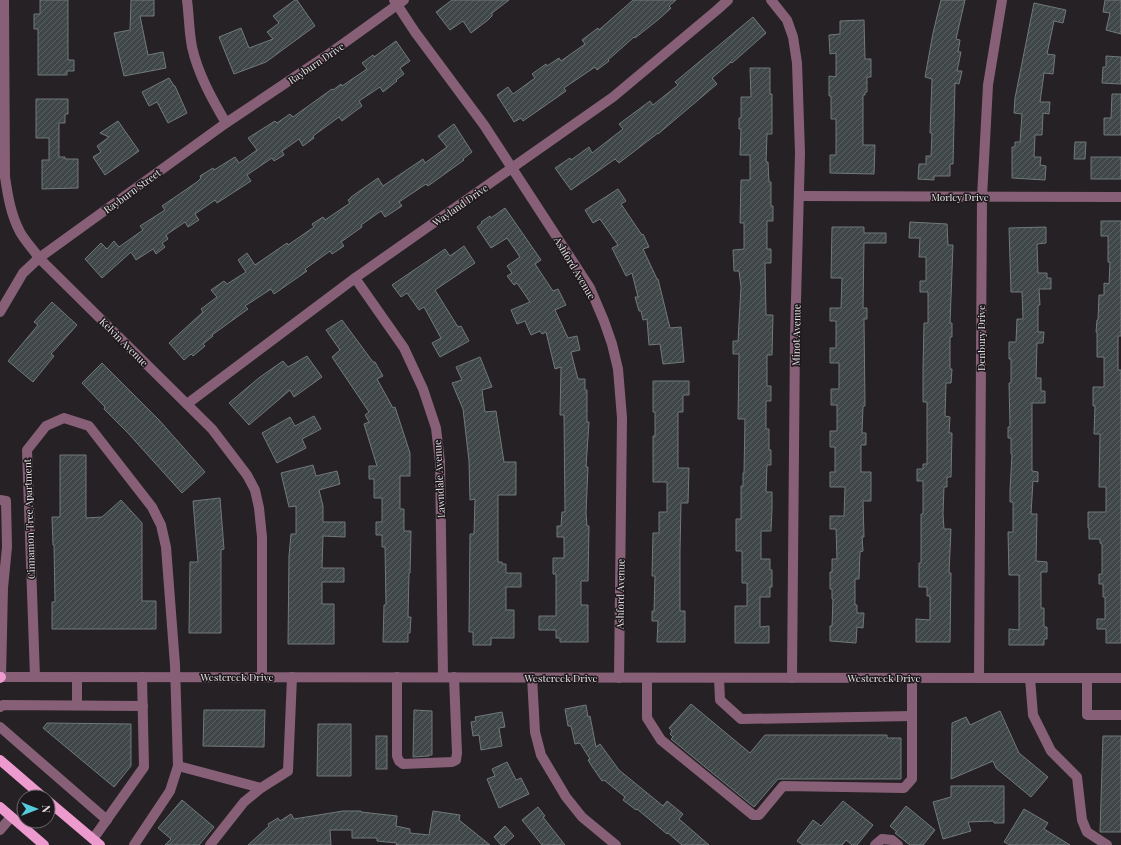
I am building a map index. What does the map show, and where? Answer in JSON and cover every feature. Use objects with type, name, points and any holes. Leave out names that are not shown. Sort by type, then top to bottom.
[{"type":"main road","points":[[0,760],[34,789]]},
{"type":"main road","points":[[0,807],[44,845]]},
{"type":"main road","points":[[56,808],[96,842]]},
{"type":"street","name":"Kelvin Avenue","points":[[4,0],[5,177],[12,213],[21,233],[39,258],[212,428],[247,475],[255,490],[259,508],[262,537],[262,677]]},
{"type":"street","points":[[188,0],[192,46],[198,66],[207,90],[226,124]]},
{"type":"street","name":"Wayland Drive","points":[[187,404],[355,278],[613,96],[728,0]]},
{"type":"street","name":"Minot Avenue","points":[[771,0],[787,20],[793,37],[797,63],[800,153],[795,337],[792,678]]},
{"type":"street","name":"Denbury Drive","points":[[979,678],[982,197],[988,84],[1002,0]]},
{"type":"street","name":"Rayburn Drive","points":[[226,124],[326,56],[399,2]]},
{"type":"street","name":"Ashford Avenue","points":[[399,2],[415,32],[484,125],[590,288],[612,344],[618,369],[622,418],[619,678]]},
{"type":"street","name":"Rayburn Street","points":[[0,312],[23,273],[39,258],[226,124]]},
{"type":"street","name":"Morley Drive","points":[[799,196],[1121,197]]},
{"type":"street","name":"Lawndale Avenue","points":[[355,278],[404,348],[423,389],[436,428],[440,462],[443,677]]},
{"type":"street","name":"Cinnamon Tree Apartment","points":[[35,677],[27,450],[46,426],[64,418],[89,426],[152,507],[161,525],[166,547],[175,677],[178,766],[170,791],[134,845]]},
{"type":"street","points":[[0,500],[6,501],[7,547],[3,588],[0,677]]},
{"type":"street","name":"Westcreek Drive","points":[[0,677],[1121,678]]},
{"type":"street","points":[[76,705],[77,677]]},
{"type":"street","points":[[96,842],[107,820],[144,768],[142,677]]},
{"type":"street","points":[[210,845],[244,802],[261,788],[288,771],[292,677]]},
{"type":"street","points":[[397,677],[397,756],[399,761],[403,764],[452,762],[456,760],[454,677]]},
{"type":"street","points":[[532,677],[535,732],[541,755],[566,797],[582,817],[616,845]]},
{"type":"street","points":[[647,678],[647,718],[661,740],[752,815],[759,814],[783,786],[904,788],[912,779],[912,678]]},
{"type":"street","points":[[719,678],[720,700],[741,719],[912,716]]},
{"type":"street","points":[[1030,678],[1033,715],[1051,751],[1077,777],[1082,820],[1087,832],[1107,845]]},
{"type":"street","points":[[1086,678],[1087,715],[1121,715]]},
{"type":"street","points":[[0,707],[3,705],[143,706]]},
{"type":"street","points":[[0,727],[107,820]]},
{"type":"street","points":[[178,766],[261,788]]},
{"type":"street","points":[[0,830],[11,817]]},
{"type":"street","points":[[875,845],[882,839],[892,840],[898,845]]},
{"type":"building","points":[[40,0],[68,0],[68,60],[74,60],[74,71],[67,71],[67,75],[38,75],[38,29],[34,29],[34,14],[40,14]]},
{"type":"building","points":[[131,0],[154,0],[154,16],[140,16],[148,55],[163,52],[166,68],[124,76],[114,33],[130,30]]},
{"type":"building","points":[[297,0],[315,26],[266,62],[234,74],[219,37],[241,28],[249,48],[273,39],[267,32],[279,23],[273,16]]},
{"type":"building","points":[[452,0],[509,0],[492,13],[492,16],[488,20],[471,33],[463,21],[450,30],[436,12]]},
{"type":"building","points":[[633,0],[676,0],[669,6],[671,8],[659,19],[635,38],[634,37],[608,60],[609,61],[597,70],[595,67],[564,88],[566,91],[523,121],[521,118],[514,122],[497,95],[508,87],[513,94],[535,78],[532,74],[546,64],[547,66],[559,58],[561,61],[585,44],[582,40],[598,28],[599,30]]},
{"type":"building","points":[[941,0],[965,0],[956,39],[960,40],[958,52],[961,52],[957,71],[962,71],[959,84],[955,83],[953,164],[950,164],[950,176],[934,176],[934,180],[918,179],[919,164],[926,164],[926,156],[931,156],[932,133],[930,133],[932,79],[925,77]]},
{"type":"building","points":[[1105,0],[1121,0],[1121,34],[1106,30],[1110,13],[1103,12]]},
{"type":"building","points":[[1034,3],[1066,10],[1063,23],[1054,21],[1047,54],[1055,55],[1053,74],[1044,73],[1040,102],[1050,102],[1049,114],[1043,113],[1042,135],[1035,135],[1034,157],[1041,157],[1040,165],[1046,166],[1045,180],[1012,178],[1012,147],[1015,147],[1015,142],[1020,142],[1022,114],[1014,113],[1015,98]]},
{"type":"building","points":[[753,17],[766,33],[732,63],[731,62],[712,78],[717,84],[658,134],[619,163],[615,159],[571,190],[555,168],[570,158],[571,160],[589,147],[592,153],[623,129],[619,124],[650,101],[653,105],[678,85],[675,82]]},
{"type":"building","points":[[864,20],[865,59],[871,59],[871,77],[867,77],[867,92],[863,95],[863,145],[875,145],[874,174],[830,173],[830,155],[836,155],[836,119],[831,119],[829,76],[836,77],[836,53],[830,54],[829,35],[840,34],[840,21]]},
{"type":"building","points":[[396,41],[410,61],[400,68],[404,74],[396,80],[397,81],[383,92],[380,87],[359,101],[362,106],[342,121],[339,117],[313,136],[314,138],[303,146],[299,139],[282,151],[284,155],[274,161],[272,158],[247,175],[251,181],[217,203],[215,200],[195,214],[199,220],[188,227],[185,222],[166,235],[168,239],[162,243],[165,247],[156,254],[153,249],[136,260],[131,252],[102,278],[85,259],[101,243],[107,249],[114,241],[119,247],[143,230],[140,226],[165,210],[162,206],[197,182],[201,178],[200,176],[213,168],[214,170],[235,157],[239,163],[257,150],[248,138],[275,121],[277,123],[290,114],[293,117],[332,89],[333,90],[341,84],[342,86],[367,69],[362,63],[373,55],[374,57]]},
{"type":"building","points":[[1106,56],[1121,57],[1121,84],[1102,83],[1103,67],[1106,67]]},
{"type":"building","points":[[750,68],[770,68],[770,94],[772,94],[772,134],[767,134],[766,162],[768,162],[769,182],[771,182],[771,206],[773,206],[773,221],[767,221],[767,249],[771,249],[771,263],[765,263],[766,315],[773,315],[772,355],[767,355],[767,386],[771,386],[771,401],[766,401],[766,429],[769,429],[771,465],[767,465],[766,492],[772,492],[772,509],[771,531],[761,531],[761,559],[770,559],[770,570],[772,570],[772,587],[770,587],[770,597],[760,597],[760,627],[769,626],[769,643],[735,643],[735,606],[747,606],[747,583],[742,583],[742,551],[736,551],[736,519],[741,519],[741,486],[743,486],[744,473],[745,419],[738,419],[739,354],[733,354],[733,341],[738,341],[741,287],[739,271],[734,271],[733,250],[744,249],[744,223],[740,223],[741,180],[750,180],[750,155],[740,155],[741,129],[739,129],[739,118],[741,118],[741,97],[751,97]]},
{"type":"building","points":[[169,78],[175,86],[187,113],[168,123],[157,102],[149,106],[142,92]]},
{"type":"building","points":[[1112,94],[1121,94],[1121,135],[1104,135],[1104,118],[1111,118]]},
{"type":"building","points":[[36,99],[68,99],[68,114],[65,114],[65,123],[59,123],[59,157],[65,157],[65,159],[78,159],[78,188],[42,189],[42,160],[49,160],[49,138],[36,138]]},
{"type":"building","points":[[118,121],[139,151],[105,175],[93,157],[101,152],[97,146],[109,137],[100,133]]},
{"type":"building","points":[[454,124],[472,152],[463,159],[464,160],[428,186],[426,184],[399,202],[402,206],[385,217],[381,211],[361,225],[362,227],[341,242],[344,246],[332,254],[330,251],[305,269],[307,271],[274,294],[271,289],[245,306],[248,309],[212,335],[213,336],[203,344],[205,346],[193,356],[191,354],[184,360],[169,343],[203,312],[201,309],[217,297],[211,290],[224,281],[227,284],[246,272],[238,260],[247,253],[255,265],[314,227],[312,224],[323,217],[325,220],[350,203],[348,200],[351,197],[378,178],[383,186],[423,159],[425,163],[447,147],[438,136]]},
{"type":"building","points":[[1075,142],[1086,142],[1085,159],[1074,159]]},
{"type":"building","points":[[1091,157],[1121,157],[1121,179],[1091,179]]},
{"type":"building","points":[[618,189],[626,201],[621,204],[642,235],[643,234],[649,247],[643,249],[658,279],[670,328],[681,327],[684,362],[663,364],[660,344],[649,345],[647,319],[643,320],[641,311],[639,311],[635,297],[638,297],[632,273],[626,276],[612,248],[618,245],[600,219],[593,223],[585,210]]},
{"type":"building","points":[[505,208],[541,260],[535,264],[553,291],[558,289],[566,305],[555,310],[568,338],[577,336],[580,350],[571,352],[578,379],[585,379],[585,390],[587,390],[587,422],[589,422],[586,467],[588,467],[586,513],[587,526],[589,526],[588,581],[581,581],[581,605],[588,605],[588,642],[560,642],[560,638],[556,638],[556,630],[539,630],[539,616],[556,616],[556,574],[553,574],[553,558],[564,558],[564,537],[557,537],[557,526],[561,526],[562,512],[565,512],[564,415],[560,415],[561,367],[555,369],[546,332],[542,334],[540,331],[531,335],[525,321],[517,324],[511,310],[530,302],[517,283],[514,285],[507,276],[512,273],[507,266],[520,257],[507,238],[491,248],[477,227],[482,223],[481,222],[490,216],[491,218]]},
{"type":"building","points":[[1101,221],[1121,221],[1121,336],[1118,336],[1118,370],[1121,370],[1121,643],[1106,643],[1106,629],[1097,629],[1097,619],[1105,619],[1105,597],[1103,597],[1103,584],[1099,584],[1099,574],[1102,574],[1102,544],[1100,543],[1100,539],[1089,539],[1088,528],[1088,512],[1106,512],[1106,487],[1099,487],[1100,434],[1094,434],[1095,406],[1093,406],[1093,387],[1104,387],[1104,357],[1097,357],[1096,332],[1099,295],[1104,295],[1104,283],[1109,284],[1110,262],[1108,262],[1108,236],[1101,236]]},
{"type":"building","points":[[910,222],[947,224],[948,245],[953,245],[950,323],[952,323],[952,337],[950,337],[950,369],[952,369],[951,383],[946,383],[945,416],[950,417],[949,433],[952,433],[951,477],[947,477],[947,487],[944,487],[943,514],[944,529],[951,529],[949,573],[951,573],[950,642],[916,642],[916,619],[930,620],[930,596],[927,596],[927,587],[919,587],[919,563],[921,563],[921,514],[923,514],[923,481],[917,481],[917,469],[923,469],[923,464],[927,464],[927,402],[923,402],[923,368],[924,323],[928,323],[928,292],[920,292],[920,281],[926,281],[926,257],[919,257],[920,238],[909,238]]},
{"type":"building","points":[[832,227],[864,227],[864,233],[886,233],[886,243],[864,243],[863,308],[867,308],[867,319],[864,319],[865,406],[863,406],[862,433],[866,433],[866,445],[861,445],[861,472],[871,472],[871,501],[863,501],[863,551],[860,552],[859,579],[855,579],[855,605],[857,605],[857,613],[864,613],[863,628],[857,627],[856,643],[830,641],[833,599],[832,589],[830,589],[830,572],[832,572],[832,559],[837,559],[836,529],[830,529],[830,516],[844,516],[845,487],[830,487],[830,472],[835,472],[835,447],[830,447],[830,431],[837,431],[837,405],[831,405],[831,389],[839,389],[839,363],[830,363],[830,348],[836,348],[836,321],[830,321],[830,308],[841,308],[842,278],[831,278]]},
{"type":"building","points":[[1046,227],[1046,243],[1037,244],[1038,273],[1047,273],[1047,278],[1051,278],[1051,289],[1039,289],[1040,305],[1038,305],[1038,332],[1044,332],[1043,343],[1037,343],[1036,378],[1041,378],[1041,391],[1045,391],[1045,403],[1032,403],[1032,471],[1038,472],[1038,482],[1033,481],[1031,514],[1037,514],[1036,561],[1047,562],[1047,572],[1041,572],[1041,608],[1044,608],[1044,627],[1047,627],[1047,639],[1044,639],[1044,645],[1009,645],[1009,629],[1019,630],[1019,575],[1009,575],[1008,532],[1013,532],[1013,502],[1010,502],[1012,454],[1011,438],[1008,438],[1008,427],[1010,427],[1009,383],[1011,383],[1009,342],[1016,342],[1017,319],[1023,319],[1022,292],[1011,292],[1009,228]]},
{"type":"building","points":[[464,246],[475,263],[435,290],[458,327],[461,326],[469,341],[440,357],[432,343],[441,338],[424,307],[419,310],[407,293],[401,297],[392,285],[445,249],[450,256]]},
{"type":"building","points":[[52,302],[77,325],[51,354],[54,356],[33,382],[8,361],[38,325],[34,322]]},
{"type":"building","points":[[342,320],[373,362],[375,362],[383,376],[377,379],[393,408],[395,407],[410,453],[410,476],[400,476],[400,509],[404,509],[404,531],[411,531],[408,617],[411,617],[408,642],[383,642],[384,605],[386,605],[385,547],[382,547],[382,535],[376,535],[376,522],[382,522],[382,498],[374,498],[374,479],[369,479],[369,466],[377,466],[364,424],[369,422],[365,415],[369,412],[332,357],[340,350],[326,330]]},
{"type":"building","points":[[307,356],[322,377],[294,397],[290,390],[249,425],[229,403],[260,377],[283,361],[288,367]]},
{"type":"building","points":[[480,357],[492,387],[482,390],[485,412],[496,411],[504,462],[516,462],[516,495],[498,495],[498,562],[506,564],[506,573],[521,573],[521,587],[506,587],[506,610],[514,610],[514,638],[491,638],[491,645],[473,645],[473,632],[469,632],[470,534],[474,534],[475,499],[470,500],[469,461],[463,409],[452,383],[462,380],[456,367]]},
{"type":"building","points":[[102,363],[159,420],[205,472],[182,493],[128,433],[104,409],[105,407],[82,383]]},
{"type":"building","points":[[653,381],[689,381],[689,395],[683,395],[683,412],[678,412],[678,468],[689,468],[688,503],[681,503],[680,611],[685,611],[685,642],[657,642],[658,621],[652,621],[652,611],[654,611],[655,576],[652,576],[653,533],[659,533],[659,512],[667,512],[667,482],[653,482],[653,436],[655,436],[655,412],[653,412]]},
{"type":"building","points":[[314,416],[321,429],[302,439],[306,448],[277,463],[262,433],[290,417],[295,426]]},
{"type":"building","points":[[60,455],[86,455],[86,518],[102,517],[121,500],[142,523],[142,601],[156,601],[156,629],[52,629],[52,602],[55,602],[52,517],[60,517]]},
{"type":"building","points":[[313,465],[316,476],[337,471],[340,484],[319,490],[323,506],[323,522],[345,522],[345,537],[323,536],[322,568],[344,568],[344,582],[322,582],[322,604],[334,604],[334,644],[288,644],[289,556],[291,534],[296,534],[296,506],[289,507],[281,473]]},
{"type":"building","points":[[220,498],[224,549],[221,550],[221,633],[189,633],[190,562],[198,562],[193,501]]},
{"type":"building","points":[[691,704],[750,753],[765,735],[887,735],[887,738],[901,738],[901,779],[778,779],[754,807],[671,739],[673,737],[670,734],[672,731],[669,728]]},
{"type":"building","points":[[586,705],[588,717],[590,716],[596,747],[600,744],[619,770],[663,806],[667,801],[683,814],[679,819],[709,845],[682,845],[637,809],[636,810],[623,800],[625,797],[604,780],[602,781],[588,760],[590,759],[580,743],[575,744],[571,726],[568,726],[565,709]]},
{"type":"building","points":[[204,710],[265,710],[264,747],[203,746]]},
{"type":"building","points":[[414,710],[432,711],[432,755],[413,757]]},
{"type":"building","points":[[1000,711],[1019,753],[1048,777],[1031,797],[996,768],[993,761],[951,779],[952,723],[966,717],[970,725]]},
{"type":"building","points":[[502,712],[505,727],[499,728],[502,746],[481,750],[479,735],[473,736],[471,722],[476,721],[475,717]]},
{"type":"building","points":[[47,723],[131,724],[131,766],[114,787],[43,728]]},
{"type":"building","points":[[318,724],[351,724],[351,776],[317,776]]},
{"type":"building","points":[[376,736],[387,736],[387,769],[376,769]]},
{"type":"building","points":[[1103,736],[1121,736],[1121,832],[1100,832]]},
{"type":"building","points":[[507,762],[516,780],[521,778],[529,794],[499,808],[487,779],[495,776],[492,769]]},
{"type":"building","points":[[951,786],[1004,786],[1004,823],[994,823],[994,821],[968,822],[971,831],[943,839],[933,802],[951,797]]},
{"type":"building","points":[[182,800],[214,827],[199,845],[165,845],[171,839],[158,828]]},
{"type":"building","points":[[843,801],[873,825],[857,845],[852,845],[846,840],[842,845],[803,845],[797,841],[813,820],[821,826]]},
{"type":"building","points":[[906,806],[935,830],[923,845],[910,845],[895,833],[897,832],[890,826]]},
{"type":"building","points":[[538,807],[545,816],[543,817],[565,845],[542,845],[522,820]]},
{"type":"building","points":[[1024,809],[1048,823],[1044,829],[1070,845],[1010,845],[1004,842]]},
{"type":"building","points":[[343,811],[361,811],[397,816],[396,826],[410,829],[410,833],[429,835],[433,811],[460,815],[459,820],[490,845],[396,845],[397,843],[377,841],[377,838],[352,838],[352,830],[330,830],[331,845],[248,845],[269,826],[268,824],[278,818],[280,821],[291,814],[294,819]]},
{"type":"building","points":[[505,826],[514,836],[504,845],[501,845],[494,837]]}]
